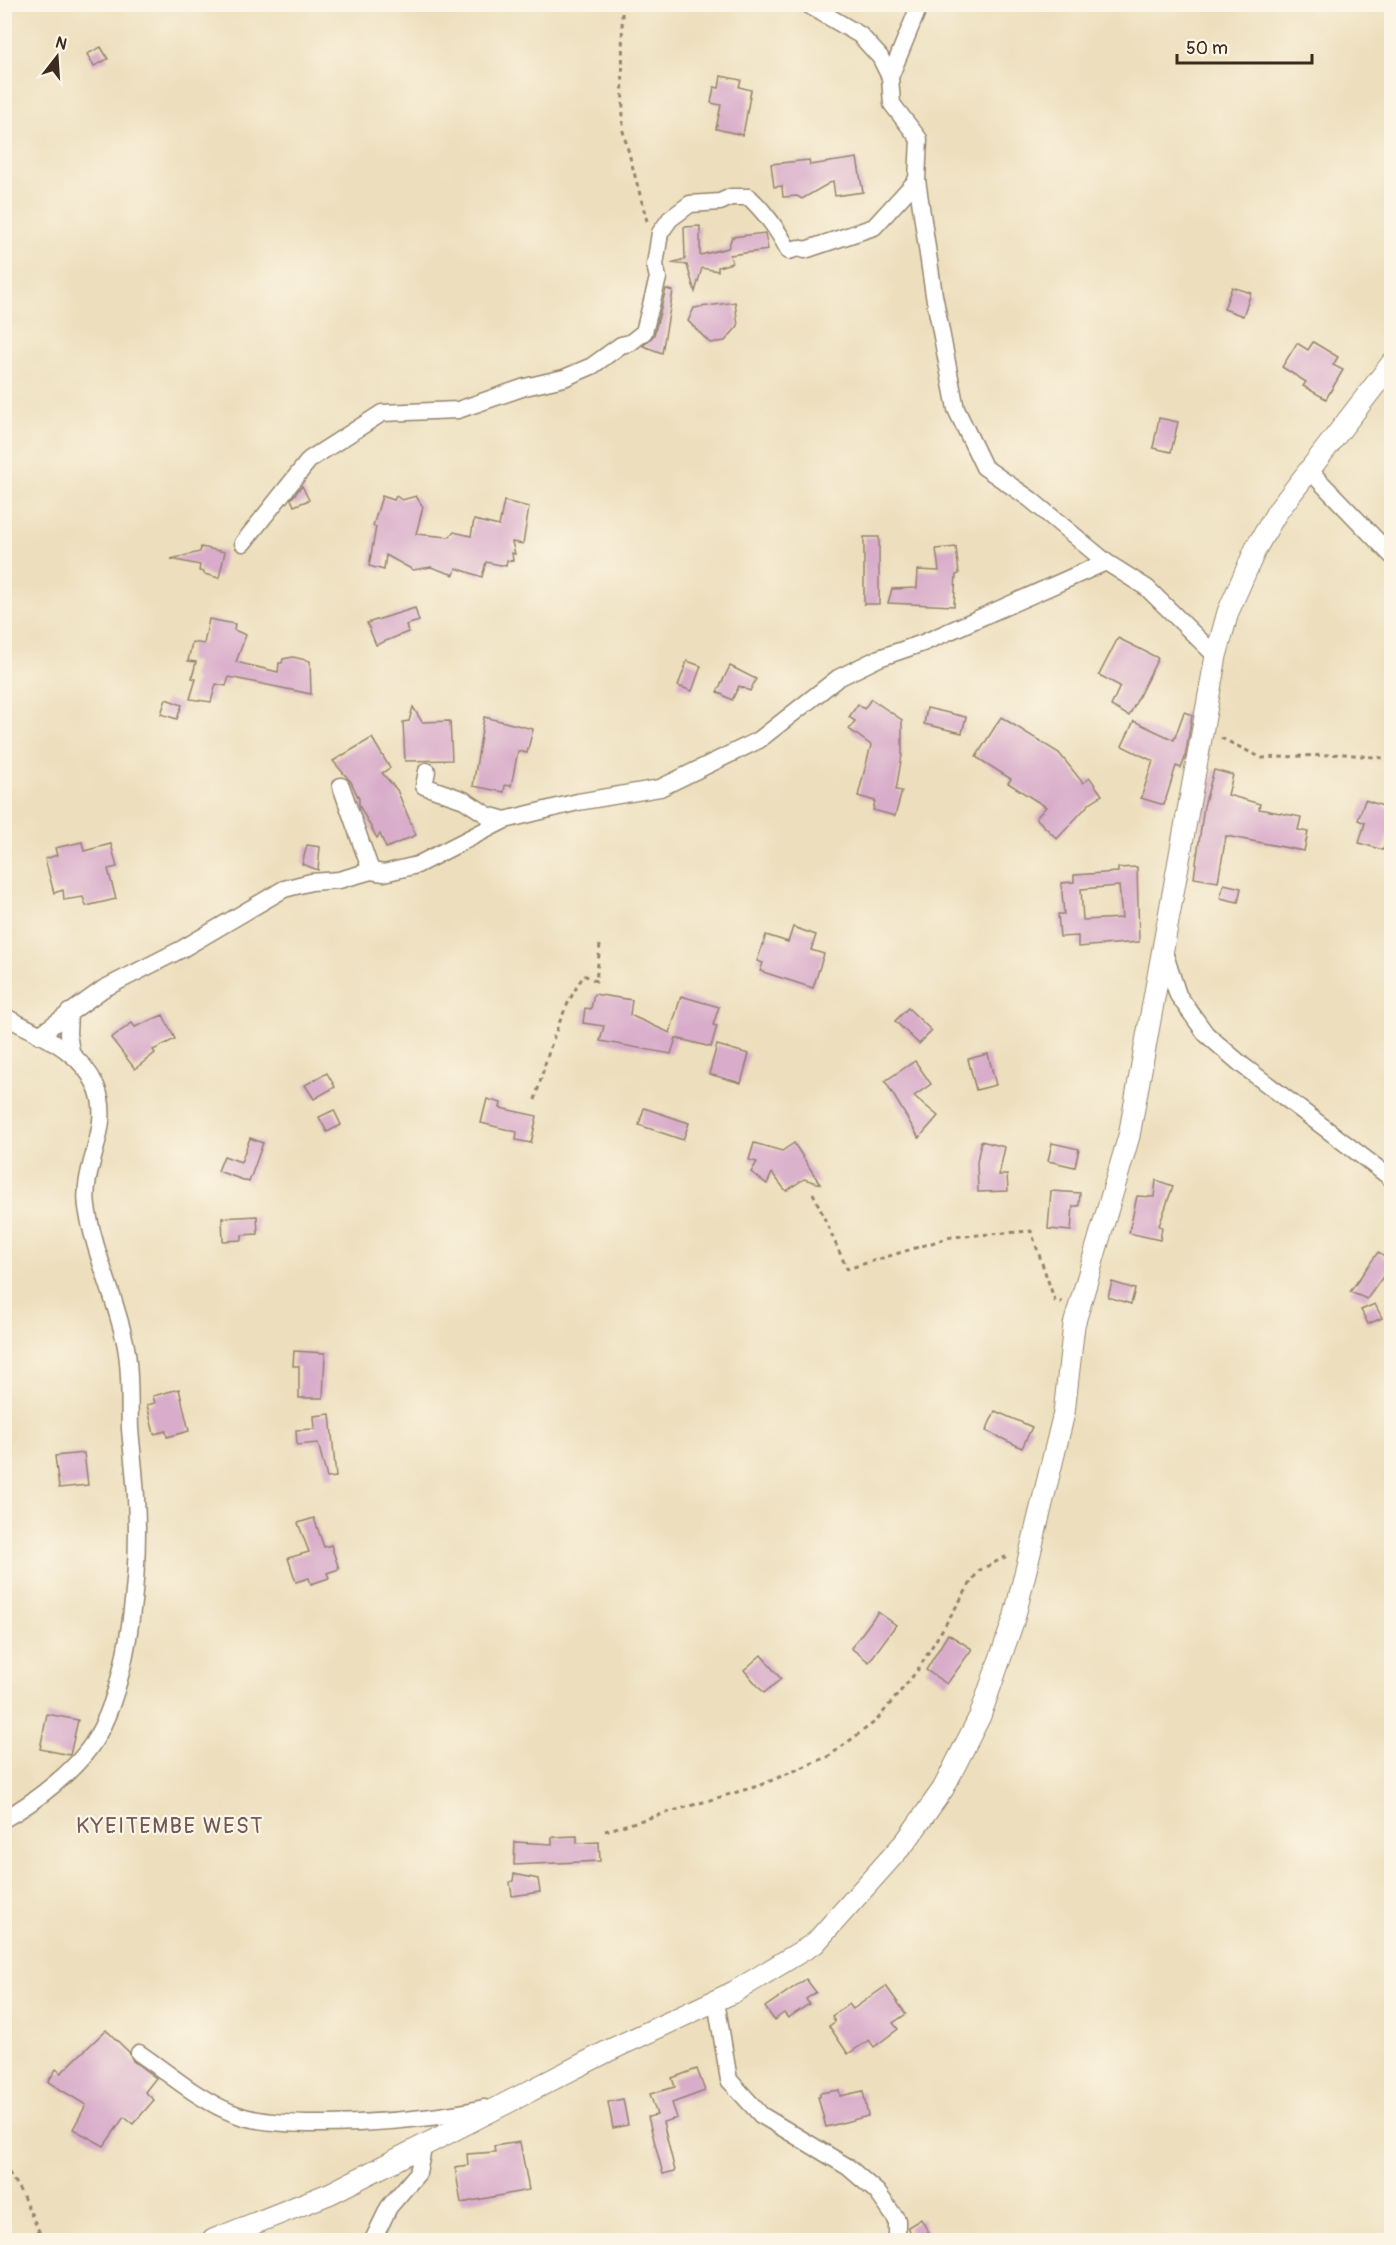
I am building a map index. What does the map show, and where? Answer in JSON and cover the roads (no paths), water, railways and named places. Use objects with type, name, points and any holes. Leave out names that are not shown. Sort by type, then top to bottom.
[{"type":"street","points":[[807,4],[860,35],[880,57],[890,77],[892,104],[919,139],[917,180],[934,295],[956,409],[984,467],[1030,499],[1106,562],[1147,588],[1216,656]]},
{"type":"street","points":[[890,77],[920,4]]},
{"type":"street","points":[[243,543],[310,459],[382,413],[458,410],[525,387],[564,378],[592,366],[621,345],[630,343],[644,332],[658,278],[656,265],[660,232],[670,219],[690,204],[720,202],[731,197],[748,197],[764,210],[772,225],[779,230],[789,251],[798,248],[805,250],[874,227],[917,180]]},
{"type":"street","points":[[213,2241],[331,2193],[610,2050],[716,2001],[815,1943],[906,1841],[943,1789],[980,1716],[1014,1619],[1064,1413],[1074,1325],[1082,1304],[1129,1136],[1216,656],[1228,612],[1256,548],[1277,512],[1392,363]]},
{"type":"street","points":[[1309,470],[1392,556]]},
{"type":"street","points":[[39,1035],[103,989],[182,949],[285,889],[371,871],[384,873],[417,865],[505,820],[578,802],[660,788],[759,740],[838,678],[879,658],[923,643],[1106,562]]},
{"type":"street","points":[[427,771],[424,786],[464,800],[487,814],[505,820]]},
{"type":"street","points":[[341,786],[371,871]]},
{"type":"street","points":[[1164,952],[1178,995],[1206,1034],[1242,1065],[1392,1179]]},
{"type":"street","points":[[69,1012],[68,1034],[71,1051]]},
{"type":"street","points":[[4,1016],[71,1051],[84,1065],[96,1087],[101,1104],[101,1122],[87,1188],[86,1206],[117,1305],[127,1350],[137,1538],[121,1680],[96,1738],[69,1771],[4,1819]]},
{"type":"street","points":[[716,2001],[729,2080],[760,2115],[848,2167],[877,2192],[897,2220],[897,2241]]},
{"type":"street","points":[[139,2053],[204,2098],[236,2115],[279,2123],[367,2121],[455,2115],[505,2103]]},
{"type":"street","points":[[373,2241],[389,2207],[418,2173],[424,2144]]},
{"type":"district","name":"KYEITEMBE WEST","points":[[170,1825]]}]
